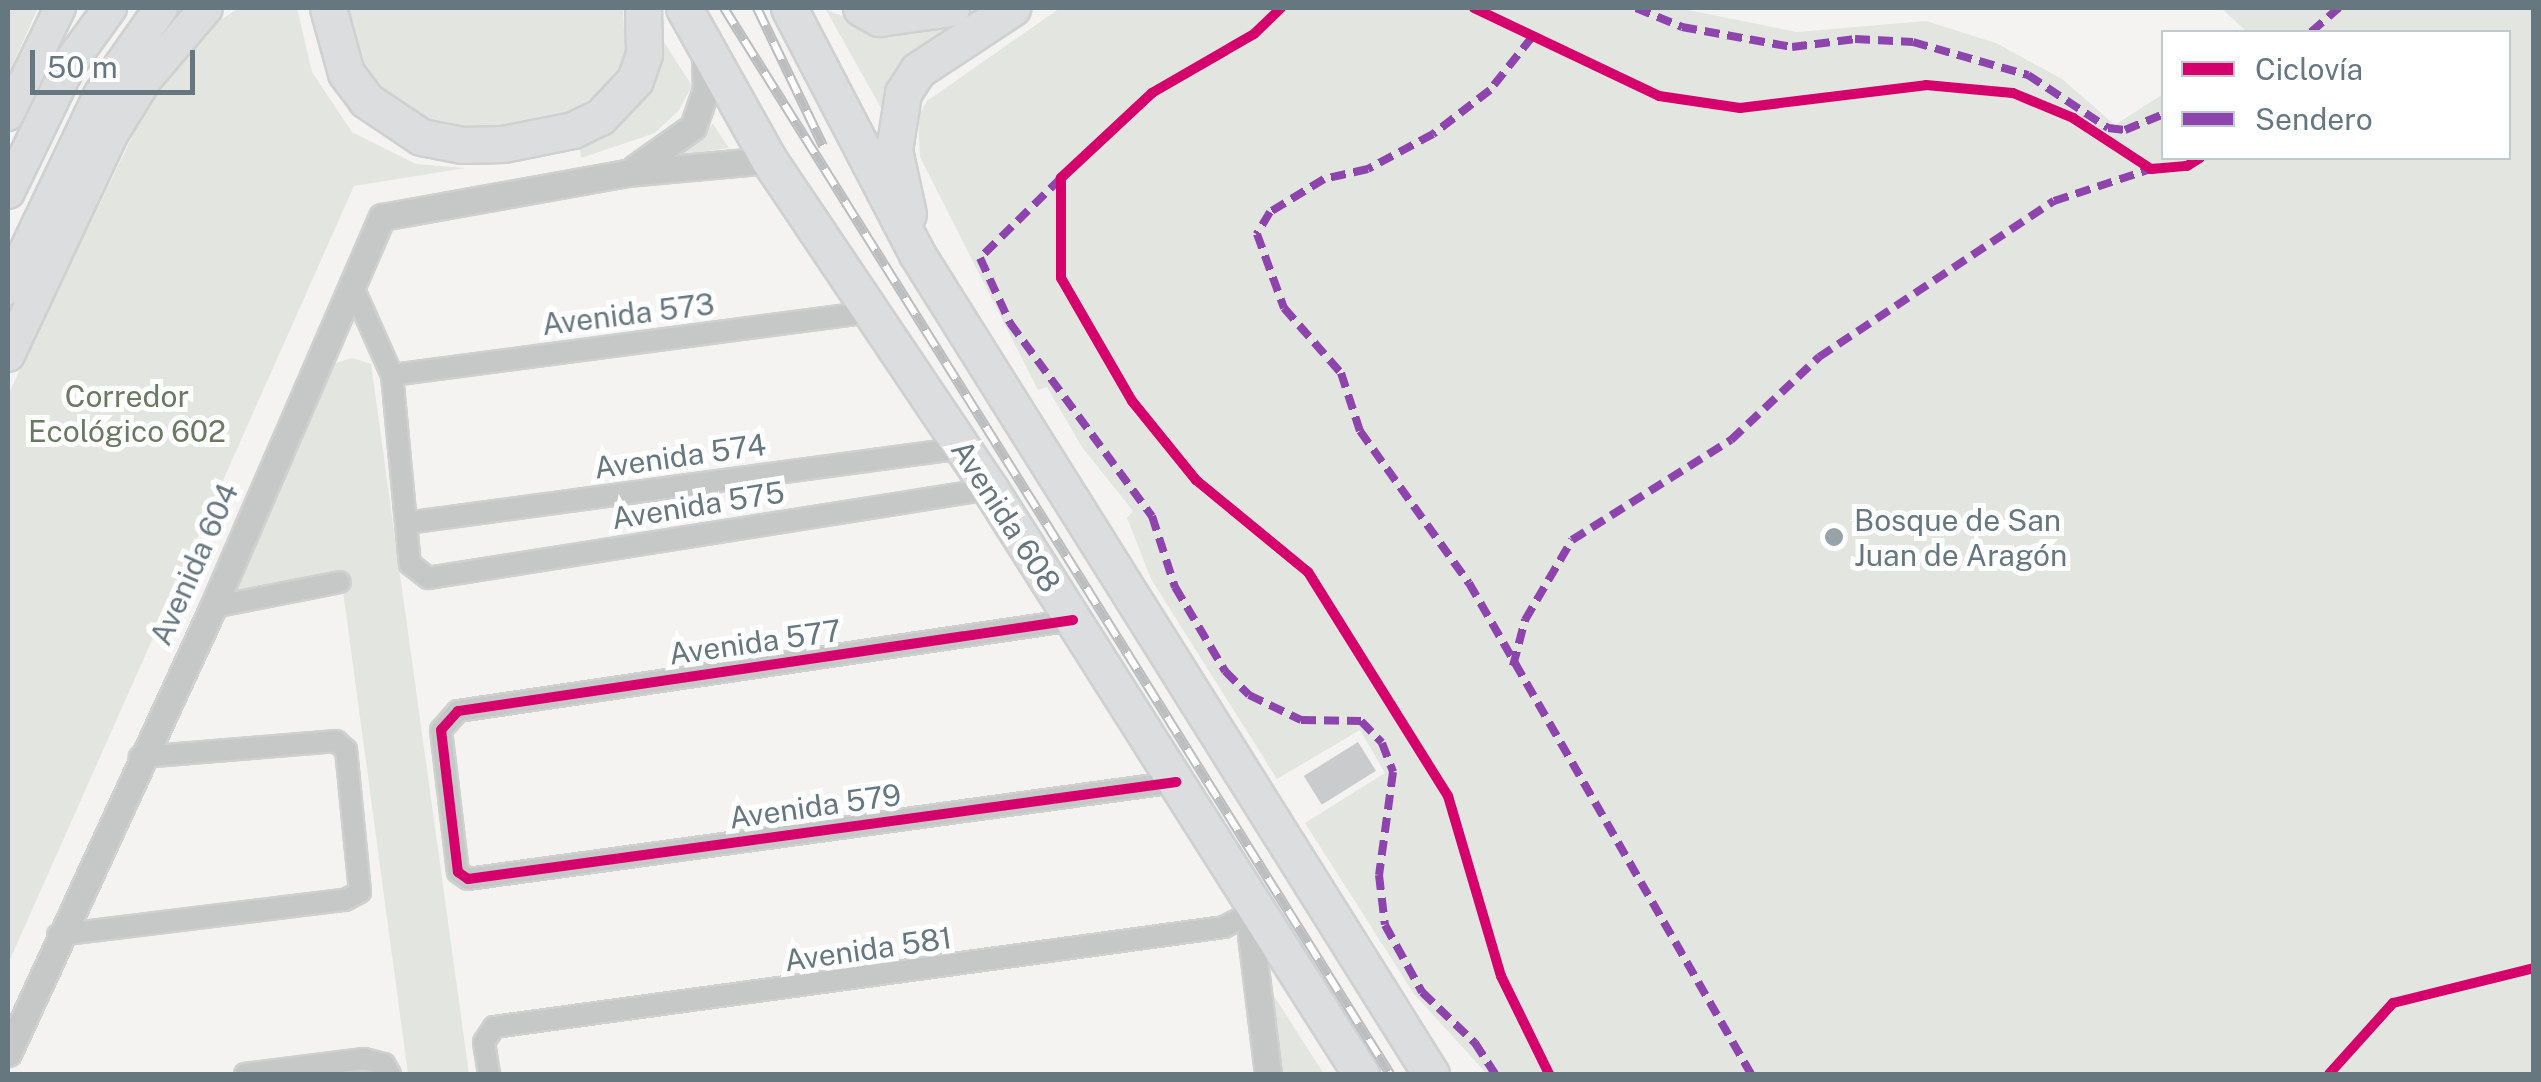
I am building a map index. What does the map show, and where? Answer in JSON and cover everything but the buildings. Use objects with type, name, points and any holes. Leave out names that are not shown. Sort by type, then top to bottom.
[{"type":"highway","points":[[328,8],[346,73],[366,100],[420,137],[503,144],[573,130],[600,117],[635,80],[644,54],[644,8]]},
{"type":"highway","name":"Avenida 608","points":[[684,8],[770,160],[990,488],[1254,911],[1362,1074]]},
{"type":"highway","name":"Avenida 608","points":[[789,8],[917,254],[1431,1074]]},
{"type":"highway","points":[[861,8],[879,18],[951,8]]},
{"type":"highway","points":[[917,254],[894,150],[904,94],[918,70],[1012,8]]},
{"type":"main road","points":[[8,115],[60,8]]},
{"type":"main road","points":[[8,192],[70,63],[110,8]]},
{"type":"main road","points":[[8,288],[100,96],[161,8]]},
{"type":"main road","points":[[8,355],[112,133],[146,78],[206,8]]},
{"type":"street","name":"Avenida 604","points":[[626,173],[693,127],[706,89],[705,48]]},
{"type":"street","name":"Avenida 604","points":[[8,1053],[58,935],[213,607],[382,217],[626,173],[770,160]]},
{"type":"street","points":[[351,283],[392,374],[406,523]]},
{"type":"street","name":"Avenida 573","points":[[392,374],[872,312]]},
{"type":"street","name":"Avenida 574","points":[[406,523],[962,448]]},
{"type":"street","name":"Avenida 575","points":[[406,523],[416,574],[428,578],[990,488]]},
{"type":"street","points":[[213,607],[340,582]]},
{"type":"street","name":"Avenida 577","points":[[462,878],[441,730],[446,719],[458,711],[1074,620]]},
{"type":"street","points":[[58,935],[345,900],[360,892],[346,750],[336,741],[323,737],[140,757]]},
{"type":"street","name":"Avenida 579","points":[[462,878],[1176,782]]},
{"type":"street","points":[[1254,911],[1250,935],[1268,1074]]},
{"type":"street","name":"Avenida 581","points":[[489,1074],[486,1030],[1205,930],[1254,911]]},
{"type":"street","points":[[244,1074],[364,1059],[387,1069]]},
{"type":"green space","points":[[8,8],[38,8],[8,75]]},
{"type":"green space","name":"Corredor Ecológico 602","points":[[240,8],[297,8],[312,72],[352,132],[416,164],[466,168],[354,186],[8,964],[8,395],[153,93],[216,22]]},
{"type":"green space","points":[[345,8],[623,8],[625,58],[614,83],[559,119],[508,129],[437,127],[386,98],[369,78],[355,55]]},
{"type":"green space","name":"Bosque de San Juan de Aragón","points":[[1060,8],[1678,8],[1797,32],[1926,21],[1996,43],[2062,79],[2115,125],[2161,95],[2161,160],[2511,160],[2511,30],[2245,30],[2221,8],[2533,8],[2533,1074],[1487,1074],[1414,994],[1305,823],[1385,773],[1360,730],[1277,779],[1151,579],[1127,518],[1133,511],[1082,447],[1047,387],[1038,390],[920,157],[918,117],[927,101]]},
{"type":"green space","points":[[826,10],[891,34],[964,19],[885,115]]},
{"type":"green space","points":[[664,42],[692,86],[679,110],[655,133],[581,158],[580,145],[657,69]]},
{"type":"green space","points":[[713,124],[729,148],[679,155],[693,145]]},
{"type":"green space","points":[[352,358],[371,364],[469,1074],[408,1074],[341,576],[230,594],[333,364]]},
{"type":"green space","points":[[1265,982],[1324,1074],[1278,1074]]},
{"type":"railway","points":[[724,8],[1390,1074]]},
{"type":"railway","points":[[757,8],[823,146]]},
{"type":"marked path","points":[[1636,8],[1682,27],[1792,47],[1855,39],[1913,42],[2028,75],[2108,128],[2125,130],[2161,115]]},
{"type":"marked path","points":[[2313,30],[2339,8]]},
{"type":"marked path","points":[[1532,37],[1490,90],[1433,134],[1368,169],[1324,179],[1270,212],[1257,234],[1284,308],[1341,373],[1360,431],[1469,583],[1751,1074]]},
{"type":"marked path","points":[[1513,666],[1525,620],[1572,540],[1731,440],[1819,357],[2054,201],[2151,169]]},
{"type":"marked path","points":[[1061,178],[980,258],[1010,323],[1152,516],[1175,587],[1225,671],[1249,695],[1301,720],[1361,721],[1382,743],[1393,772],[1379,875],[1385,925],[1422,992],[1475,1043],[1495,1074]]},
{"type":"cycle path","points":[[1281,8],[1254,34],[1152,93],[1061,178],[1061,278],[1132,401],[1196,480],[1308,572],[1448,796],[1501,976],[1549,1074]]},
{"type":"cycle path","points":[[1474,8],[1659,96],[1740,108],[1926,85],[2013,93],[2073,118],[2151,169],[2187,166],[2197,160]]},
{"type":"cycle path","points":[[1073,620],[458,711],[441,730],[458,872],[468,879],[1176,782]]},
{"type":"cycle path","points":[[2329,1074],[2393,1003],[2534,968]]},
{"type":"place","name":"Bosque de San Juan de Aragón","points":[[1834,537]]}]
